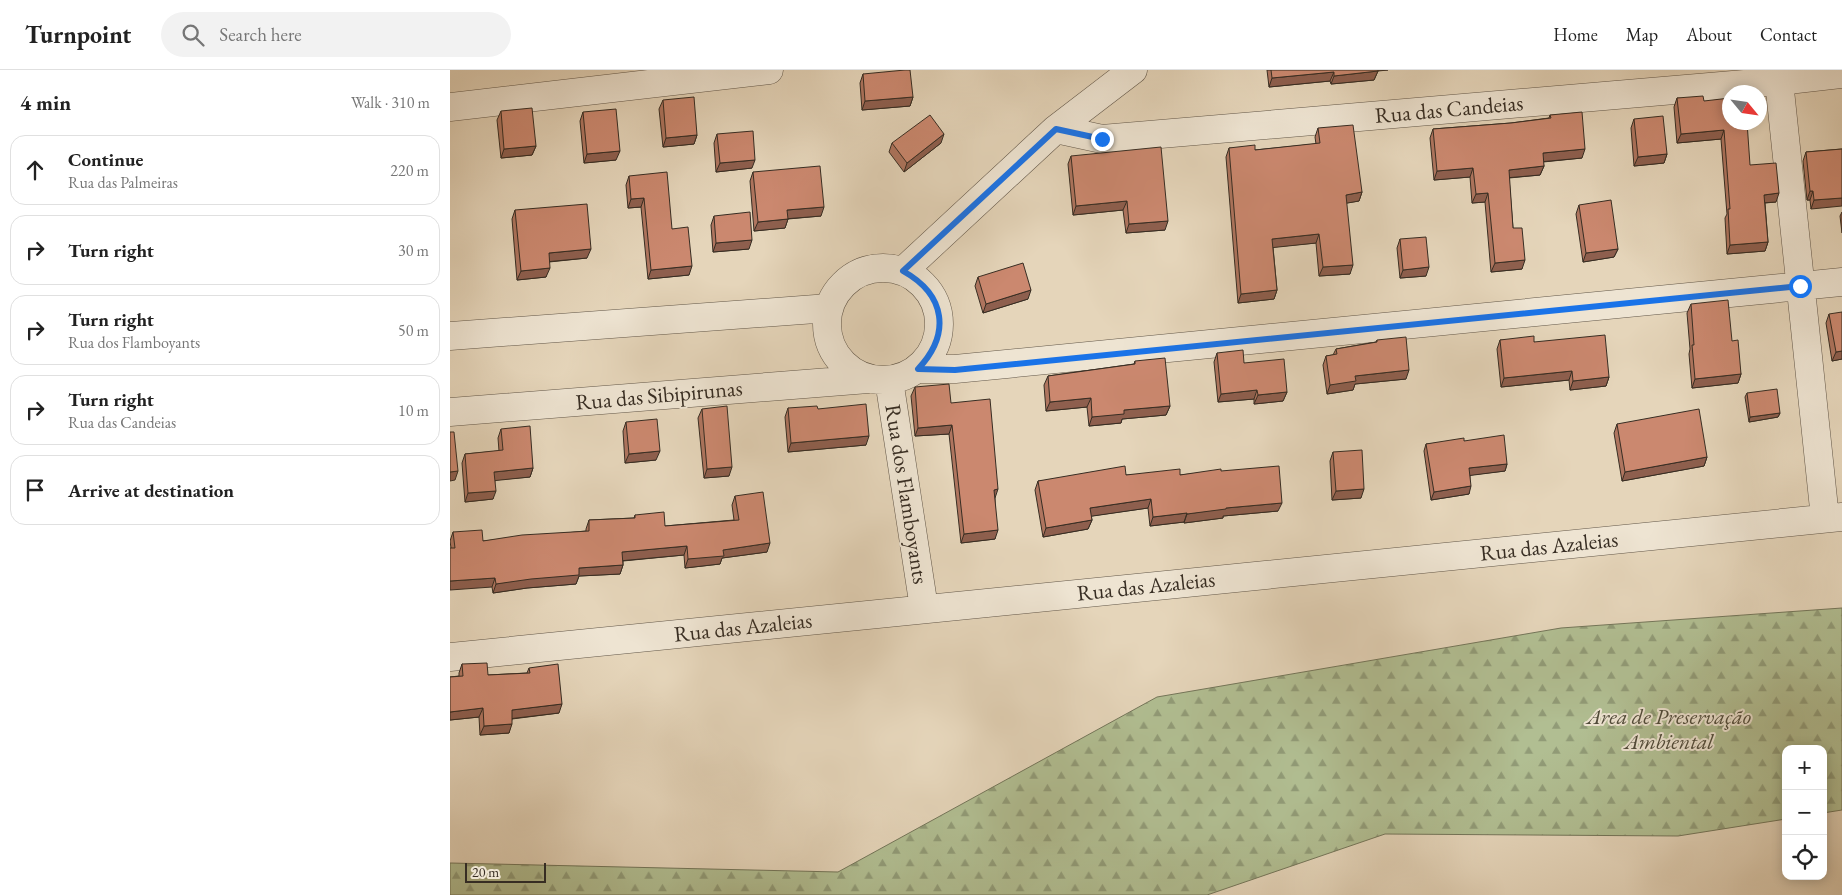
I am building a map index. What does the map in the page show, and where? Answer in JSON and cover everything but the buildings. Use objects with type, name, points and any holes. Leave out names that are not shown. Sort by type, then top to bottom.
[{"type":"street","points":[[450,106],[769,70]]},
{"type":"street","points":[[903,271],[1056,129],[1133,70]]},
{"type":"street","name":"Rua das Candeias","points":[[1056,129],[1102,139],[1842,74]]},
{"type":"street","points":[[1779,81],[1800,286],[1834,517]]},
{"type":"street","points":[[885,267],[903,271],[918,279],[930,292],[937,308],[940,324],[937,341],[930,357],[918,369],[904,377],[878,380],[851,371],[838,359],[830,344],[826,326],[829,308],[837,291],[850,278],[867,270],[885,267]]},
{"type":"street","points":[[918,369],[955,370],[1842,282]]},
{"type":"street","points":[[450,336],[829,308]]},
{"type":"street","name":"Rua das Sibipirunas","points":[[450,412],[878,380]]},
{"type":"street","name":"Rua dos Flamboyants","points":[[878,380],[924,608]]},
{"type":"street","name":"Rua das Azaleias","points":[[450,657],[1834,517]]},
{"type":"green space","name":"Area de Preservação Ambiental","points":[[1842,608],[1842,810],[1827,812],[1827,745],[1782,745],[1782,820],[1678,836],[1385,834],[1207,895],[450,895],[450,863],[838,872],[1157,697],[1561,628]]},
{"type":"route","points":[[1102,139],[1056,129],[903,271],[918,279],[930,292],[937,308],[940,324],[937,341],[930,357],[918,369],[955,370],[1800,286]]}]
